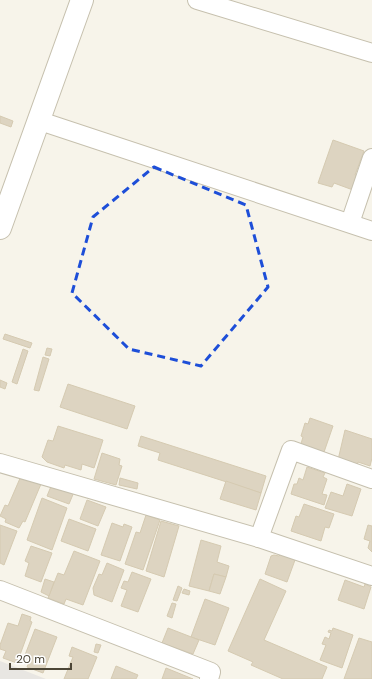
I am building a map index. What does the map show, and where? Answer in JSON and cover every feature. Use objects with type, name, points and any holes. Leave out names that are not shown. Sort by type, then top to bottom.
[{"type":"street","points":[[0,228],[40,121],[82,0]]},
{"type":"street","points":[[197,0],[372,53]]},
{"type":"street","points":[[40,121],[372,231]]},
{"type":"street","points":[[350,223],[372,158]]},
{"type":"street","points":[[258,538],[291,450],[372,479]]},
{"type":"street","points":[[0,463],[258,538],[372,576]]},
{"type":"street","points":[[0,590],[211,672],[208,679]]},
{"type":"highlighted area","points":[[154,167],[246,205],[268,287],[201,366],[129,349],[72,293],[93,217]]},
{"type":"shaded area","points":[[0,661],[46,679],[0,679]]},
{"type":"building","points":[[0,116],[13,121],[11,127],[0,123]]},
{"type":"building","points":[[333,140],[364,151],[355,175],[358,176],[353,190],[334,183],[332,187],[318,183]]},
{"type":"building","points":[[5,334],[32,343],[30,348],[3,339]]},
{"type":"building","points":[[47,348],[52,349],[50,356],[45,355]]},
{"type":"building","points":[[23,349],[28,351],[17,384],[12,382]]},
{"type":"building","points":[[43,357],[49,359],[39,391],[34,390]]},
{"type":"building","points":[[0,380],[7,383],[5,389],[0,387]]},
{"type":"building","points":[[68,384],[135,406],[127,429],[60,407]]},
{"type":"building","points":[[310,418],[333,426],[323,455],[300,447],[303,437],[301,436],[305,423],[308,424]]},
{"type":"building","points":[[58,426],[103,440],[94,468],[82,464],[81,470],[65,465],[64,468],[47,462],[42,457],[48,440],[53,441]]},
{"type":"building","points":[[345,430],[372,439],[372,458],[370,466],[358,462],[357,466],[338,460]]},
{"type":"building","points":[[141,436],[266,476],[261,493],[158,460],[160,453],[138,446]]},
{"type":"building","points":[[102,453],[120,459],[119,465],[122,466],[116,485],[94,479]]},
{"type":"building","points":[[307,467],[325,473],[323,477],[327,479],[322,494],[327,495],[324,505],[291,494],[294,484],[297,484],[299,478],[303,480]]},
{"type":"building","points":[[21,476],[41,484],[25,522],[23,521],[19,528],[5,522],[6,519],[0,516],[5,505],[8,506]]},
{"type":"building","points":[[120,478],[138,483],[137,489],[119,485]]},
{"type":"building","points":[[226,481],[261,493],[256,510],[220,499]]},
{"type":"building","points":[[52,484],[74,492],[69,504],[47,496]]},
{"type":"building","points":[[347,484],[361,489],[352,516],[325,508],[331,492],[343,496]]},
{"type":"building","points":[[42,498],[67,508],[52,550],[27,540]]},
{"type":"building","points":[[87,500],[106,507],[98,526],[80,519]]},
{"type":"building","points":[[304,504],[334,514],[329,528],[325,527],[321,541],[291,531],[296,516],[299,517]]},
{"type":"building","points":[[146,515],[160,520],[143,570],[125,564],[136,532],[140,533]]},
{"type":"building","points":[[69,519],[96,529],[88,551],[61,541]]},
{"type":"building","points":[[161,521],[179,526],[164,577],[146,571]]},
{"type":"building","points":[[112,523],[123,527],[124,524],[132,527],[120,561],[101,555]]},
{"type":"building","points":[[0,525],[17,531],[4,565],[0,563]]},
{"type":"building","points":[[368,525],[372,526],[372,552],[368,548],[370,541],[364,539]]},
{"type":"building","points":[[201,540],[221,546],[217,562],[229,566],[226,577],[214,574],[209,591],[189,586]]},
{"type":"building","points":[[31,546],[52,553],[41,582],[25,576],[29,563],[25,561]]},
{"type":"building","points":[[74,551],[100,561],[83,605],[66,599],[64,604],[48,598],[58,573],[64,575]]},
{"type":"building","points":[[281,554],[295,560],[287,582],[265,574],[271,556],[279,556]]},
{"type":"building","points":[[107,563],[124,570],[112,602],[94,595],[93,588],[99,574],[102,575]]},
{"type":"building","points":[[132,572],[151,579],[138,612],[121,606],[127,590],[121,588],[124,581],[128,582]]},
{"type":"building","points":[[214,574],[226,577],[220,594],[209,591]]},
{"type":"building","points":[[45,579],[54,582],[49,596],[41,592]]},
{"type":"building","points":[[260,579],[286,591],[264,640],[327,667],[322,679],[283,679],[251,665],[253,662],[228,651]]},
{"type":"building","points":[[345,580],[364,587],[365,584],[371,587],[364,609],[338,600]]},
{"type":"building","points":[[178,586],[182,588],[177,601],[173,600]]},
{"type":"building","points":[[184,589],[190,591],[189,595],[182,593]]},
{"type":"building","points":[[205,599],[229,608],[215,645],[191,637]]},
{"type":"building","points":[[172,603],[176,604],[172,618],[167,616]]},
{"type":"building","points":[[22,614],[31,617],[30,621],[32,622],[17,663],[3,658],[6,651],[0,649],[0,645],[8,623],[18,626]]},
{"type":"building","points":[[168,628],[199,640],[193,654],[162,643]]},
{"type":"building","points":[[333,628],[353,635],[342,668],[320,660],[326,645],[322,644],[325,637],[329,639],[331,633],[328,632],[329,630],[332,631]]},
{"type":"building","points":[[35,629],[57,637],[43,673],[27,667],[31,657],[25,655]]},
{"type":"building","points":[[359,638],[372,642],[372,679],[344,679]]},
{"type":"building","points":[[96,644],[101,645],[98,653],[94,652]]},
{"type":"building","points":[[72,647],[97,657],[88,679],[64,679],[73,657],[69,656]]},
{"type":"building","points":[[116,666],[138,675],[136,679],[111,679]]},
{"type":"building","points":[[166,668],[193,679],[162,679]]}]
